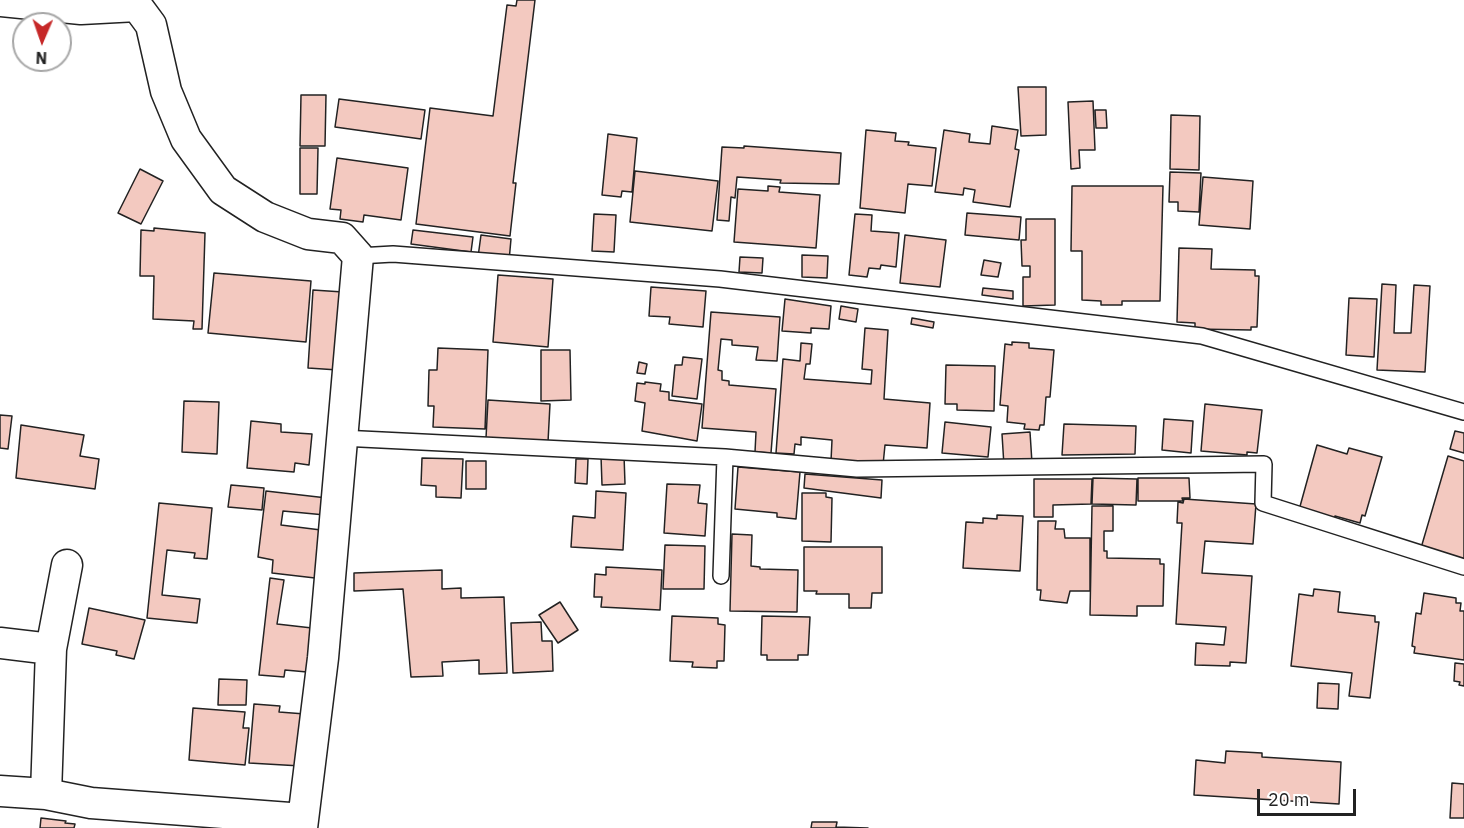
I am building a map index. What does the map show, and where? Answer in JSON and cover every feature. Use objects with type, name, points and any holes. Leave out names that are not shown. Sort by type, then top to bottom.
[{"type":"street","points":[[0,2],[81,9],[137,6],[151,25],[165,91],[186,139],[223,190],[265,217],[308,234],[342,238],[358,256],[323,658],[302,824],[91,803],[46,794],[0,791]]},
{"type":"street","points":[[46,794],[51,649],[67,565]]},
{"type":"street","points":[[0,643],[51,649]]},
{"type":"lane","points":[[358,256],[393,254],[720,279],[1202,336],[1464,412]]},
{"type":"lane","points":[[341,438],[725,457],[857,469],[1264,464],[1263,503],[1464,567]]},
{"type":"lane","points":[[721,576],[725,457]]},
{"type":"building","points":[[517,0],[535,0],[513,183],[516,183],[510,236],[416,224],[430,108],[493,116],[507,5],[516,6]]},
{"type":"building","points":[[1018,87],[1046,87],[1046,135],[1021,136]]},
{"type":"building","points":[[301,95],[326,95],[325,146],[300,146]]},
{"type":"building","points":[[339,99],[425,110],[421,139],[335,127]]},
{"type":"building","points":[[1093,101],[1095,150],[1079,150],[1080,168],[1071,169],[1068,102]]},
{"type":"building","points":[[1095,110],[1106,110],[1107,128],[1096,128]]},
{"type":"building","points":[[1171,115],[1200,116],[1199,170],[1170,169]]},
{"type":"building","points":[[992,126],[1018,130],[1015,149],[1019,150],[1010,207],[973,202],[975,190],[964,188],[963,195],[935,192],[944,130],[970,134],[969,142],[990,144]]},
{"type":"building","points":[[866,130],[896,133],[895,141],[936,148],[932,186],[908,184],[905,213],[860,208]]},
{"type":"building","points":[[608,134],[637,138],[632,192],[622,191],[621,197],[602,195]]},
{"type":"building","points":[[744,146],[841,153],[839,184],[780,183],[781,180],[737,177],[735,198],[731,197],[729,221],[717,220],[722,147],[744,148]]},
{"type":"building","points":[[300,148],[318,148],[317,194],[300,194]]},
{"type":"building","points":[[337,158],[408,168],[401,220],[364,215],[363,222],[340,219],[341,210],[330,209]]},
{"type":"building","points":[[140,169],[163,181],[141,224],[118,213]]},
{"type":"building","points":[[635,171],[718,181],[712,231],[630,222]]},
{"type":"building","points":[[1170,172],[1201,173],[1199,212],[1178,211],[1178,202],[1169,202]]},
{"type":"building","points":[[1203,177],[1253,181],[1250,229],[1199,225]]},
{"type":"building","points":[[768,186],[780,187],[779,192],[820,195],[816,248],[734,242],[738,189],[768,191]]},
{"type":"building","points":[[1072,186],[1163,186],[1160,301],[1122,301],[1122,305],[1101,305],[1101,301],[1082,300],[1082,251],[1071,251]]},
{"type":"building","points":[[967,213],[1021,217],[1019,240],[965,235]]},
{"type":"building","points":[[594,214],[616,215],[614,252],[592,251]]},
{"type":"building","points":[[855,214],[872,215],[871,231],[899,233],[896,267],[881,265],[880,269],[869,268],[867,277],[849,275]]},
{"type":"building","points":[[1026,219],[1055,219],[1055,305],[1023,306],[1023,277],[1030,277],[1030,266],[1022,266],[1021,240],[1026,240]]},
{"type":"building","points":[[154,228],[205,233],[202,329],[193,329],[194,321],[153,319],[154,276],[140,276],[141,230],[154,231]]},
{"type":"building","points":[[413,230],[473,237],[471,252],[411,244]]},
{"type":"building","points":[[481,235],[511,239],[509,261],[478,257]]},
{"type":"building","points":[[905,235],[946,240],[940,287],[900,283]]},
{"type":"building","points":[[1179,248],[1212,249],[1211,269],[1255,270],[1255,276],[1259,276],[1257,327],[1251,327],[1251,330],[1195,329],[1195,323],[1177,322]]},
{"type":"building","points":[[802,255],[828,256],[827,278],[802,277]]},
{"type":"building","points":[[740,257],[763,258],[762,273],[739,272]]},
{"type":"building","points":[[984,260],[1001,263],[998,277],[981,275]]},
{"type":"building","points":[[214,273],[311,281],[306,342],[208,333]]},
{"type":"building","points":[[498,275],[553,279],[548,347],[493,342]]},
{"type":"building","points":[[1382,284],[1396,285],[1394,333],[1411,333],[1414,285],[1430,286],[1425,372],[1377,370]]},
{"type":"building","points":[[651,287],[706,291],[703,327],[669,324],[670,317],[649,316]]},
{"type":"building","points":[[983,288],[1013,291],[1013,299],[982,295]]},
{"type":"building","points":[[313,290],[343,292],[338,370],[308,368]]},
{"type":"building","points":[[1349,298],[1377,299],[1374,357],[1346,355]]},
{"type":"building","points":[[785,299],[831,306],[829,329],[811,328],[811,333],[782,331]]},
{"type":"building","points":[[841,306],[858,309],[856,322],[839,319]]},
{"type":"building","points":[[711,312],[780,317],[777,361],[756,360],[758,347],[732,345],[732,340],[721,339],[718,370],[722,371],[722,380],[729,381],[729,385],[776,389],[771,453],[755,452],[756,432],[702,428]]},
{"type":"building","points":[[912,318],[934,322],[933,328],[911,324]]},
{"type":"building","points":[[865,328],[888,330],[884,399],[930,403],[927,448],[885,445],[883,465],[831,461],[832,440],[801,437],[801,445],[795,444],[794,454],[776,453],[783,359],[800,361],[801,343],[812,344],[810,364],[806,364],[804,379],[871,384],[872,370],[862,369]]},
{"type":"building","points":[[1012,342],[1029,343],[1029,348],[1054,350],[1050,397],[1046,397],[1044,425],[1040,425],[1039,430],[1024,429],[1025,424],[1007,422],[1008,406],[1000,405],[1005,344],[1012,345]]},
{"type":"building","points":[[438,348],[488,350],[485,429],[433,427],[434,406],[428,406],[429,370],[437,370]]},
{"type":"building","points":[[541,350],[570,350],[571,400],[541,401]]},
{"type":"building","points":[[683,357],[702,359],[697,399],[672,396],[675,365],[682,365]]},
{"type":"building","points":[[639,362],[647,364],[645,374],[637,373]]},
{"type":"building","points":[[946,365],[995,366],[994,411],[957,410],[957,404],[945,404]]},
{"type":"building","points":[[645,382],[661,384],[660,391],[669,392],[669,400],[702,404],[697,441],[642,431],[645,403],[635,401],[637,383],[645,384]]},
{"type":"building","points":[[488,400],[550,404],[548,442],[486,438]]},
{"type":"building","points":[[184,401],[219,402],[217,454],[182,452]]},
{"type":"building","points":[[1205,404],[1262,410],[1257,453],[1247,452],[1247,455],[1201,451]]},
{"type":"building","points":[[0,415],[12,416],[8,449],[0,448]]},
{"type":"building","points":[[1164,419],[1193,421],[1191,453],[1162,450]]},
{"type":"building","points":[[251,421],[281,424],[281,432],[312,434],[309,465],[295,463],[294,472],[247,468]]},
{"type":"building","points":[[945,422],[991,427],[988,457],[942,453]]},
{"type":"building","points":[[1064,424],[1136,426],[1135,454],[1062,455]]},
{"type":"building","points":[[21,425],[84,435],[80,456],[99,459],[95,489],[16,478]]},
{"type":"building","points":[[1455,431],[1464,433],[1464,453],[1450,449]]},
{"type":"building","points":[[1030,432],[1032,463],[1004,466],[1002,434]]},
{"type":"building","points":[[1317,445],[1347,454],[1349,448],[1382,457],[1365,516],[1362,515],[1360,523],[1335,516],[1334,520],[1299,510]]},
{"type":"building","points":[[624,455],[625,484],[602,485],[601,456]]},
{"type":"building","points":[[1448,456],[1464,461],[1464,560],[1421,548]]},
{"type":"building","points":[[422,458],[463,459],[461,498],[436,497],[436,486],[421,485]]},
{"type":"building","points":[[576,459],[588,459],[587,484],[575,483]]},
{"type":"building","points":[[466,461],[486,461],[486,489],[466,489]]},
{"type":"building","points":[[738,467],[800,472],[796,519],[777,517],[777,513],[735,509]]},
{"type":"building","points":[[805,474],[882,480],[881,498],[804,488]]},
{"type":"building","points":[[1093,478],[1137,479],[1136,505],[1092,504]]},
{"type":"building","points":[[1138,478],[1189,478],[1190,498],[1182,498],[1183,501],[1138,501]]},
{"type":"building","points":[[1034,479],[1092,479],[1091,504],[1053,505],[1053,517],[1034,517]]},
{"type":"building","points":[[667,484],[700,485],[698,503],[707,504],[705,536],[664,533]]},
{"type":"building","points":[[231,485],[264,488],[262,510],[228,507]]},
{"type":"building","points":[[266,491],[327,498],[325,515],[283,511],[281,525],[321,530],[315,578],[272,573],[273,560],[258,557]]},
{"type":"building","points":[[596,491],[626,493],[623,550],[571,547],[573,516],[595,518]]},
{"type":"building","points":[[802,493],[826,493],[826,497],[832,498],[831,542],[802,541]]},
{"type":"building","points":[[1184,499],[1256,504],[1253,544],[1205,541],[1202,573],[1252,576],[1246,663],[1230,662],[1230,666],[1195,665],[1196,643],[1224,645],[1226,627],[1176,624],[1182,523],[1177,523],[1178,502],[1183,503]]},
{"type":"building","points":[[159,503],[212,508],[207,559],[194,558],[195,553],[167,550],[162,595],[200,599],[197,623],[147,618]]},
{"type":"building","points":[[1092,506],[1113,506],[1113,531],[1104,531],[1104,551],[1107,551],[1107,558],[1160,559],[1160,564],[1164,564],[1163,606],[1137,606],[1137,616],[1090,615]]},
{"type":"building","points":[[997,515],[1023,516],[1020,571],[963,568],[966,522],[983,523],[983,518],[997,519]]},
{"type":"building","points":[[1038,521],[1056,521],[1055,529],[1064,529],[1065,538],[1090,538],[1090,591],[1070,591],[1067,603],[1040,600],[1041,590],[1037,590]]},
{"type":"building","points":[[732,534],[752,535],[751,566],[760,567],[760,569],[798,570],[797,612],[730,611]]},
{"type":"building","points":[[665,545],[705,546],[704,589],[663,589]]},
{"type":"building","points":[[804,547],[882,547],[882,593],[872,593],[871,608],[849,608],[849,594],[816,594],[817,591],[804,591]]},
{"type":"building","points":[[606,567],[662,570],[660,610],[601,607],[602,597],[594,597],[595,574],[606,575]]},
{"type":"building","points":[[442,570],[442,589],[461,588],[461,598],[504,597],[507,673],[479,674],[479,660],[442,662],[443,676],[411,677],[403,589],[354,591],[354,573]]},
{"type":"building","points":[[270,578],[284,580],[277,624],[312,628],[307,672],[285,670],[284,677],[259,675]]},
{"type":"building","points":[[1314,589],[1340,592],[1338,612],[1375,616],[1375,622],[1379,622],[1370,698],[1349,696],[1352,673],[1291,666],[1299,594],[1313,596]]},
{"type":"building","points":[[1424,593],[1456,598],[1456,603],[1461,603],[1460,611],[1464,611],[1464,660],[1414,653],[1415,647],[1412,646],[1416,613],[1421,614]]},
{"type":"building","points":[[560,602],[578,630],[558,643],[539,615]]},
{"type":"building","points":[[89,608],[145,620],[134,659],[116,655],[117,651],[82,644]]},
{"type":"building","points":[[672,616],[718,618],[718,624],[725,625],[724,661],[717,661],[717,668],[692,667],[693,662],[670,661]]},
{"type":"building","points":[[762,616],[810,617],[808,655],[798,655],[798,660],[767,660],[767,655],[761,655]]},
{"type":"building","points":[[541,622],[542,641],[552,641],[553,671],[513,673],[511,623]]},
{"type":"building","points":[[1455,663],[1464,664],[1464,686],[1454,681]]},
{"type":"building","points":[[219,679],[247,680],[246,705],[218,705]]},
{"type":"building","points":[[1318,683],[1339,684],[1338,709],[1317,708]]},
{"type":"building","points":[[254,704],[280,706],[279,712],[305,714],[301,766],[249,763]]},
{"type":"building","points":[[193,708],[245,712],[243,728],[249,728],[245,765],[189,760]]},
{"type":"building","points":[[1226,751],[1262,753],[1262,757],[1341,762],[1339,804],[1194,795],[1196,760],[1225,763]]},
{"type":"building","points":[[1452,783],[1464,784],[1464,818],[1450,818]]},
{"type":"building","points":[[41,818],[75,824],[74,828],[40,828]]},
{"type":"building","points":[[812,822],[837,822],[836,827],[868,828],[811,828]]}]
